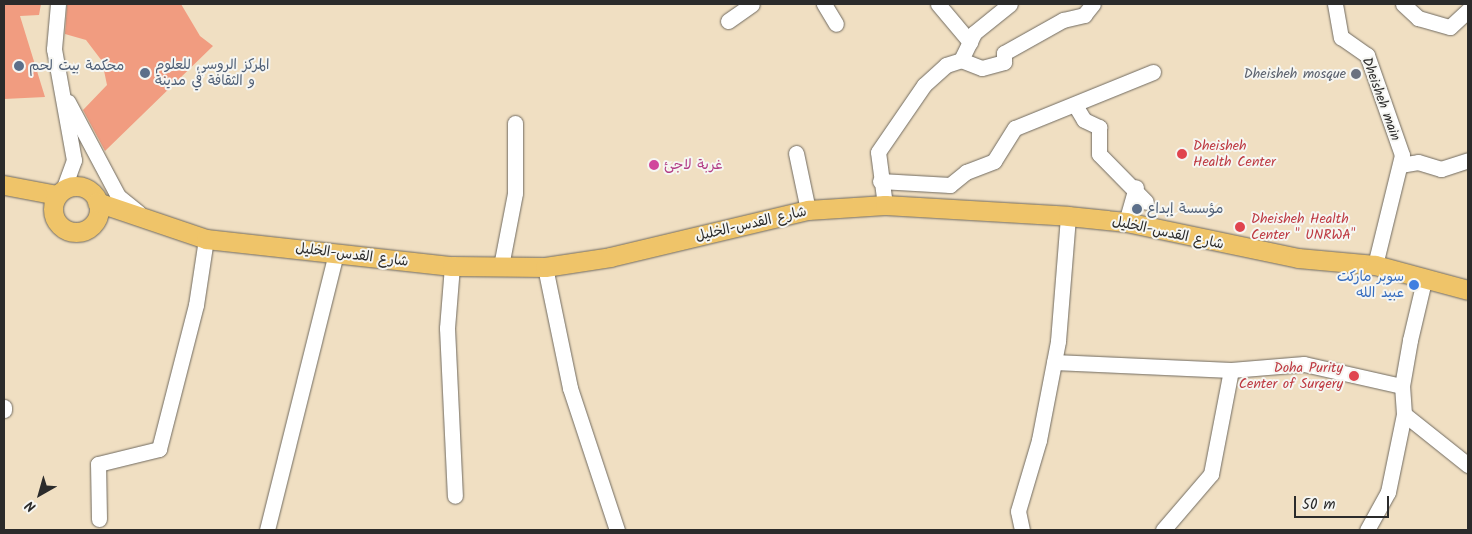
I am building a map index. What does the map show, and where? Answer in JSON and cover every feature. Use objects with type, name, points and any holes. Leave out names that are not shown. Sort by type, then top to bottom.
[{"type":"main road","points":[[4,185],[60,192],[85,188],[97,202],[98,214],[90,226],[70,230],[54,216],[60,192]]},
{"type":"main road","name":"شارع القدس-الخليل","points":[[97,202],[206,239],[452,266],[545,267],[610,257],[808,210],[885,205],[1068,216],[1126,222],[1221,245],[1374,265],[1424,281],[1468,290]]},
{"type":"street","points":[[58,4],[54,49],[74,160],[60,192]]},
{"type":"street","points":[[728,21],[752,4]]},
{"type":"street","points":[[824,4],[836,24]]},
{"type":"street","points":[[938,4],[970,42]]},
{"type":"street","points":[[961,60],[970,42],[988,17],[1010,4]]},
{"type":"street","points":[[885,205],[880,181],[878,152],[924,85],[946,65],[961,60],[982,68],[1004,62],[1004,53],[1063,20],[1084,15],[1093,4]]},
{"type":"street","name":"Dheisheh main","points":[[1335,4],[1340,15],[1341,37],[1367,55],[1402,155],[1374,265]]},
{"type":"street","points":[[1403,4],[1418,18],[1450,27],[1468,10]]},
{"type":"street","points":[[880,181],[950,185],[966,172],[994,162],[1014,128],[1153,72]]},
{"type":"street","points":[[62,90],[118,196],[145,217]]},
{"type":"street","points":[[1075,105],[1084,120],[1099,127],[1099,154],[1136,187],[1146,202]]},
{"type":"street","points":[[501,266],[515,193],[515,123]]},
{"type":"street","points":[[796,153],[808,210]]},
{"type":"street","points":[[1400,165],[1418,162],[1441,170],[1468,160]]},
{"type":"street","points":[[4,185],[4,194]]},
{"type":"street","points":[[1126,222],[1136,187]]},
{"type":"street","points":[[1022,530],[1018,511],[1039,440],[1054,362],[1068,250],[1068,216]]},
{"type":"street","points":[[99,520],[98,464],[159,449],[196,305],[206,239]]},
{"type":"street","points":[[267,530],[336,253]]},
{"type":"street","points":[[452,266],[447,328],[455,496]]},
{"type":"street","points":[[545,267],[570,388],[617,530]]},
{"type":"street","points":[[1367,530],[1388,492],[1404,414],[1402,386],[1424,281]]},
{"type":"street","points":[[1054,362],[1231,370],[1304,364],[1402,386]]},
{"type":"street","points":[[1163,530],[1211,474],[1231,370]]},
{"type":"street","points":[[1404,414],[1468,465]]},
{"type":"building","name":"محكمة بيت لحم","points":[[4,4],[41,4],[39,15],[20,16],[45,97],[4,99]]},
{"type":"building","name":"المركز الروسي للعلوم و الثقافة في مدينة","points":[[67,4],[181,4],[200,36],[213,46],[105,151],[83,110],[107,85],[102,61],[86,40],[65,34]]},
{"type":"place","name":"محكمة بيت لحم","points":[[19,66]]},
{"type":"place","name":"المركز الروسي للعلوم و الثقافة في مدينة","points":[[145,73]]},
{"type":"place","name":"Dheisheh mosque","points":[[1356,74]]},
{"type":"place","name":"Dheisheh Health Center","points":[[1182,154]]},
{"type":"place","name":"غربة لاجئ","points":[[654,165]]},
{"type":"place","name":"مؤسسة إبداع","points":[[1137,209]]},
{"type":"place","name":"Dheisheh Health Center \" UNRWA\"","points":[[1240,227]]},
{"type":"place","name":"سوبر ماركت عبيد الله","points":[[1414,285]]},
{"type":"place","name":"Doha Purity Center of Surgery","points":[[1354,376]]}]
